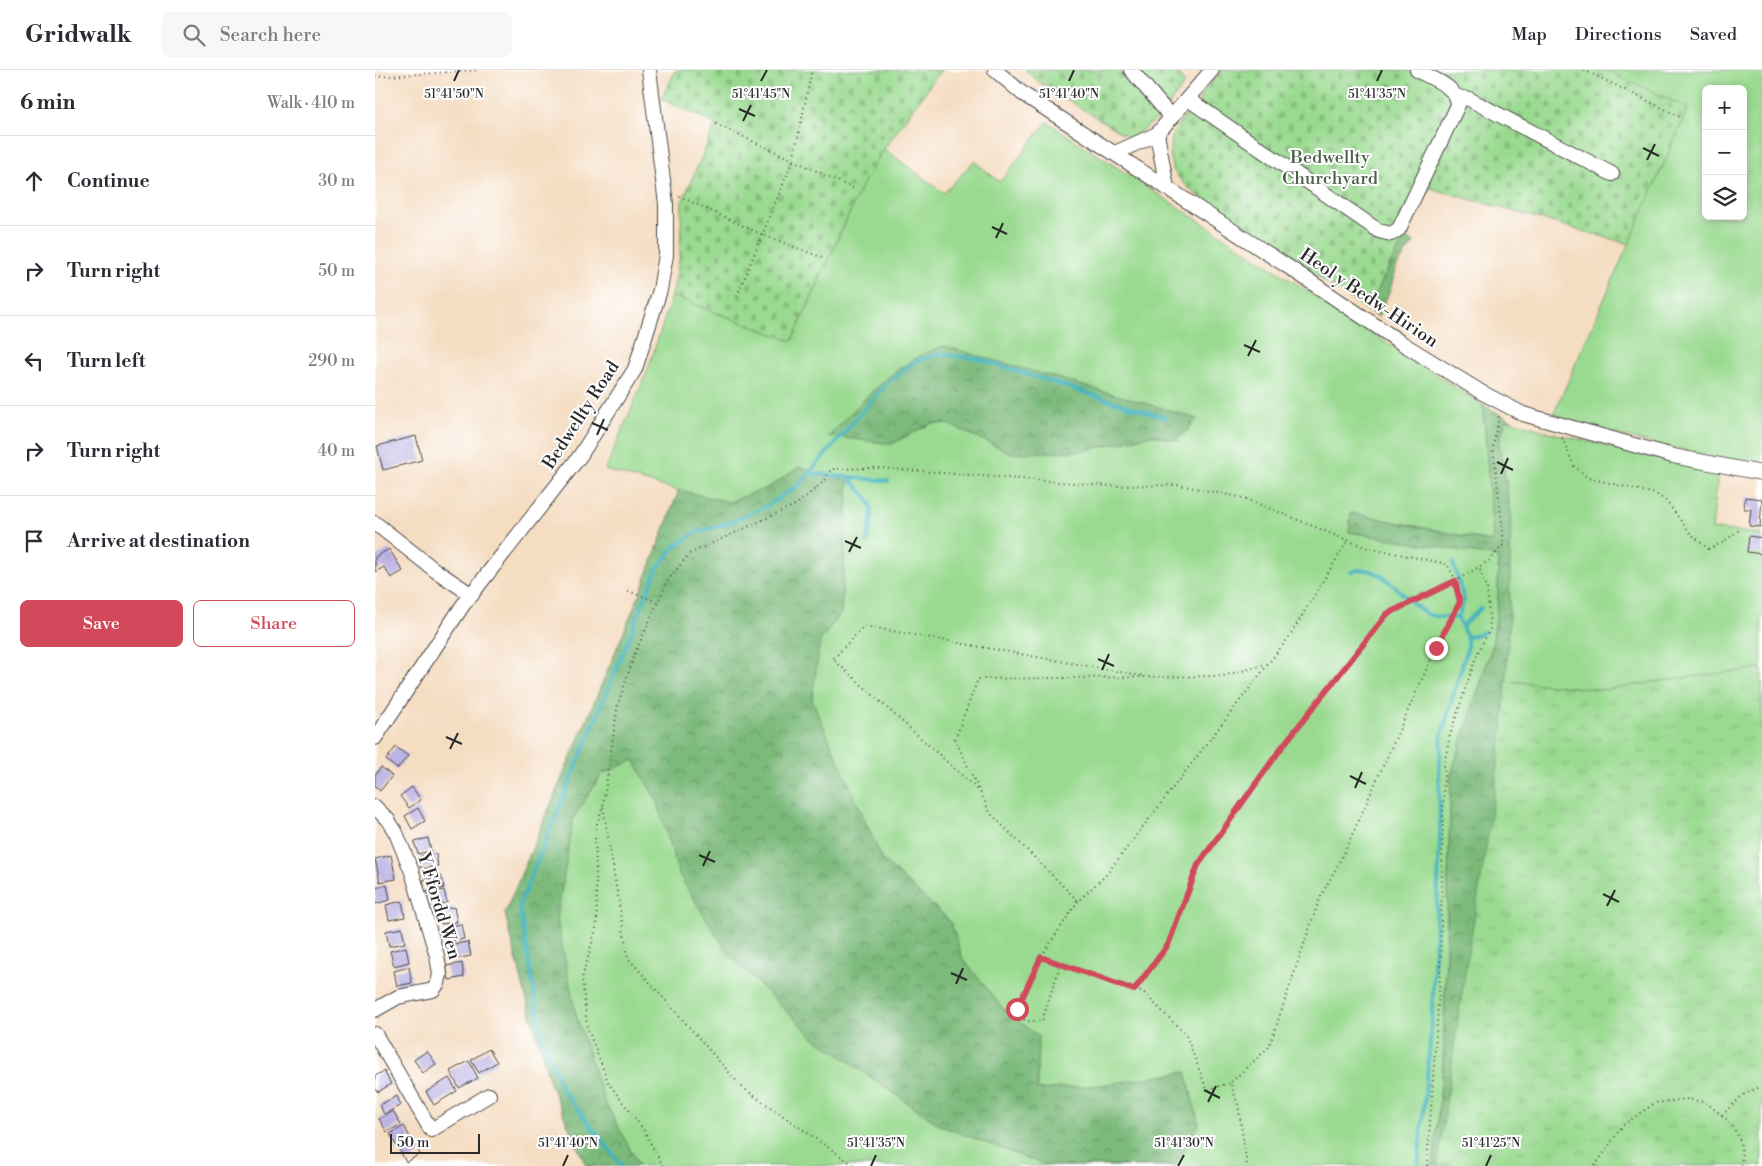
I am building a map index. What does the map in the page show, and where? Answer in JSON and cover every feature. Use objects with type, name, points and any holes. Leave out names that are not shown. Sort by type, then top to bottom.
[{"type":"street","name":"Bedwellty Road","points":[[378,733],[472,595],[580,456],[635,369],[660,290],[666,255],[666,204],[649,70]]},
{"type":"street","name":"Heol y Bedw-Hirion","points":[[995,70],[1023,94],[1399,342],[1523,414],[1673,456],[1762,473]]},
{"type":"street","points":[[1131,70],[1172,118]]},
{"type":"street","points":[[1115,153],[1157,134],[1212,70]]},
{"type":"street","points":[[1417,70],[1451,89],[1458,97],[1469,99],[1612,174]]},
{"type":"street","points":[[1188,99],[1379,231],[1391,234],[1399,229],[1458,105],[1458,97]]},
{"type":"street","points":[[1157,134],[1167,188]]},
{"type":"street","points":[[375,524],[436,571],[472,595]]},
{"type":"street","name":"Y Ffordd Wen","points":[[375,807],[388,820],[396,833],[412,872],[437,956],[440,974],[439,983],[433,990],[398,997],[375,1010]]},
{"type":"street","points":[[375,1034],[431,1130],[489,1094]]},
{"type":"path","points":[[375,77],[478,70]]},
{"type":"path","points":[[737,296],[793,160],[811,70]]},
{"type":"path","points":[[1584,70],[1683,118]]},
{"type":"path","points":[[716,124],[855,189]]},
{"type":"path","points":[[683,198],[761,234],[823,258]]},
{"type":"path","points":[[1134,990],[1168,945],[1198,865],[1289,739],[1387,614],[1479,568],[1490,560],[1503,545],[1493,447],[1504,404]]},
{"type":"path","points":[[1561,426],[1561,435],[1573,466],[1588,478],[1656,494],[1666,501],[1691,534],[1708,549],[1722,543],[1739,530]]},
{"type":"path","points":[[663,1166],[643,1129],[609,1084],[587,1027],[583,978],[597,925],[595,830],[603,805],[618,704],[635,653],[657,602],[668,580],[689,554],[797,504],[826,478],[828,471],[831,469],[880,468],[1111,486],[1179,485],[1244,498],[1364,547],[1447,564],[1455,581],[1460,602],[1436,648],[1344,853],[1319,900],[1269,1047],[1230,1083],[1207,1090],[1186,1034],[1142,991],[1134,990],[1041,957]]},
{"type":"path","points":[[1061,964],[1042,1021],[1025,1021],[1017,1009],[1041,957],[1078,901],[1106,875],[1289,637],[1348,540]]},
{"type":"path","points":[[1427,1166],[1440,978],[1444,765],[1453,726],[1477,654],[1490,629],[1487,588],[1479,568]]},
{"type":"path","points":[[628,591],[657,602]]},
{"type":"path","points":[[979,791],[833,659],[864,626],[1149,677]]},
{"type":"path","points":[[1078,901],[990,813],[955,739],[978,679],[1223,676],[1268,664]]},
{"type":"path","points":[[603,805],[628,958],[743,1088],[855,1166]]},
{"type":"path","points":[[1230,1083],[1238,1104],[1247,1166]]},
{"type":"path","points":[[1722,1116],[1743,1095],[1762,1086]]},
{"type":"path","points":[[1595,1166],[1623,1125],[1655,1103],[1686,1099],[1705,1102],[1733,1126],[1741,1138],[1743,1166]]},
{"type":"green space","points":[[676,70],[941,70],[884,149],[862,185],[792,341],[672,296],[680,255],[682,202],[716,124],[661,99]]},
{"type":"green space","points":[[1025,70],[1175,70],[1185,83],[1161,116],[1131,139],[1039,82]]},
{"type":"green space","name":"Bedwellty Churchyard","points":[[1222,70],[1606,70],[1688,108],[1629,244],[1430,188],[1367,310],[1189,189],[1175,173],[1170,159],[1170,152],[1175,130],[1189,112],[1197,111],[1201,95]]},
{"type":"green space","points":[[1606,70],[1762,70],[1762,467],[1637,440],[1560,418],[1554,413],[1688,109]]},
{"type":"green space","points":[[1047,122],[1483,405],[1494,542],[1351,513],[1349,531],[1498,557],[1498,601],[1492,647],[1451,774],[1443,1066],[1433,1166],[586,1166],[551,1086],[505,913],[639,596],[679,491],[605,470],[647,372],[672,296],[792,341],[862,185],[884,149],[944,193],[974,161],[1000,182]],"holes":[[[944,346],[1178,441],[1152,435],[1083,451],[1012,453],[948,424],[932,423],[891,444]]]},
{"type":"green space","points":[[1405,238],[1414,242],[1397,266],[1389,293],[1378,317],[1367,310]]},
{"type":"green space","points":[[944,346],[1197,419],[1178,441],[1152,435],[1083,451],[1012,453],[948,424],[932,423],[891,444],[829,436],[867,396],[895,372],[910,361]]},
{"type":"green space","points":[[1483,405],[1513,421],[1506,419],[1499,443],[1511,514],[1509,627],[1477,1166],[1433,1166],[1443,1066],[1451,774],[1492,647],[1498,601],[1498,557],[1349,532],[1351,513],[1493,542]]},
{"type":"green space","points":[[1506,419],[1548,432],[1718,472],[1712,529],[1762,534],[1762,1000],[1674,679],[1605,690],[1506,681],[1511,514],[1499,443]]},
{"type":"green space","points":[[799,467],[849,481],[841,613],[820,641],[812,700],[882,859],[950,921],[963,959],[1006,1012],[1038,1036],[1037,1090],[1101,1085],[1186,1072],[1199,1125],[1175,1165],[1054,1166],[1040,1163],[941,1126],[812,1036],[729,955],[679,875],[658,803],[634,760],[602,774],[573,819],[557,919],[576,1015],[604,1100],[639,1166],[586,1166],[551,1086],[505,913],[639,596],[679,490],[729,502],[769,487]]},
{"type":"green space","points":[[1762,668],[1762,1166],[1437,1166],[1463,985],[1493,803],[1501,743],[1506,681],[1605,690]]},
{"type":"building","points":[[416,436],[422,460],[383,470],[377,446]]},
{"type":"building","points":[[1745,497],[1762,499],[1760,527],[1749,526],[1751,509],[1744,509]]},
{"type":"building","points":[[1749,536],[1762,538],[1762,554],[1747,552]]},
{"type":"building","points":[[389,549],[403,571],[391,578],[384,567],[375,572],[375,557]]},
{"type":"building","points":[[396,747],[408,756],[397,769],[386,760]]},
{"type":"building","points":[[381,767],[392,776],[380,791],[375,786],[375,775]]},
{"type":"building","points":[[412,787],[421,800],[409,808],[400,796]]},
{"type":"building","points":[[418,808],[425,821],[412,829],[405,816]]},
{"type":"building","points":[[428,838],[431,851],[418,854],[414,842]]},
{"type":"building","points":[[436,854],[438,866],[421,869],[419,857]]},
{"type":"building","points":[[391,855],[396,879],[380,882],[375,859]]},
{"type":"building","points":[[441,876],[444,888],[425,892],[423,880]]},
{"type":"building","points":[[387,885],[390,900],[375,904],[375,888]]},
{"type":"building","points":[[444,890],[447,903],[428,907],[426,894]]},
{"type":"building","points":[[402,901],[405,917],[389,920],[386,905]]},
{"type":"building","points":[[454,907],[457,922],[441,924],[439,910]]},
{"type":"building","points":[[461,924],[464,939],[448,941],[446,927]]},
{"type":"building","points":[[402,928],[405,943],[389,946],[386,931]]},
{"type":"building","points":[[468,942],[471,956],[455,959],[453,944]]},
{"type":"building","points":[[406,947],[409,962],[394,966],[390,951]]},
{"type":"building","points":[[462,963],[464,977],[449,980],[446,966]]},
{"type":"building","points":[[409,967],[412,983],[397,986],[394,971]]},
{"type":"building","points":[[489,1049],[497,1062],[479,1073],[471,1060]]},
{"type":"building","points":[[427,1051],[436,1064],[423,1073],[414,1060]]},
{"type":"building","points":[[469,1061],[478,1078],[459,1088],[450,1071]]},
{"type":"building","points":[[384,1071],[391,1084],[378,1092],[375,1088],[375,1076]]},
{"type":"building","points":[[449,1078],[457,1091],[434,1105],[426,1092]]},
{"type":"building","points":[[397,1096],[401,1105],[384,1114],[379,1105]]},
{"type":"building","points":[[393,1111],[401,1124],[387,1132],[379,1119]]},
{"type":"building","points":[[404,1126],[411,1139],[397,1147],[390,1134]]},
{"type":"building","points":[[413,1141],[420,1154],[406,1162],[399,1149]]},
{"type":"waterway","points":[[622,1166],[562,1089],[543,1041],[519,906],[657,569],[674,547],[695,533],[726,524],[767,506],[799,485],[888,382],[918,360],[940,354],[979,359],[1166,418]]},
{"type":"waterway","points":[[809,473],[888,481]]},
{"type":"waterway","points":[[848,477],[864,494],[871,506],[871,520],[867,542]]},
{"type":"waterway","points":[[1453,562],[1464,600],[1458,618]]},
{"type":"waterway","points":[[1351,572],[1363,570],[1373,572],[1383,577],[1421,610],[1430,615],[1458,618],[1467,637],[1467,649],[1442,734],[1439,775],[1440,838],[1431,1033],[1418,1166]]},
{"type":"waterway","points":[[1462,626],[1481,608]]},
{"type":"waterway","points":[[1467,637],[1485,632]]},
{"type":"route","points":[[1017,1009],[1041,957],[1134,990],[1168,945],[1198,865],[1282,747],[1387,614],[1455,581],[1460,602],[1436,648]]}]
